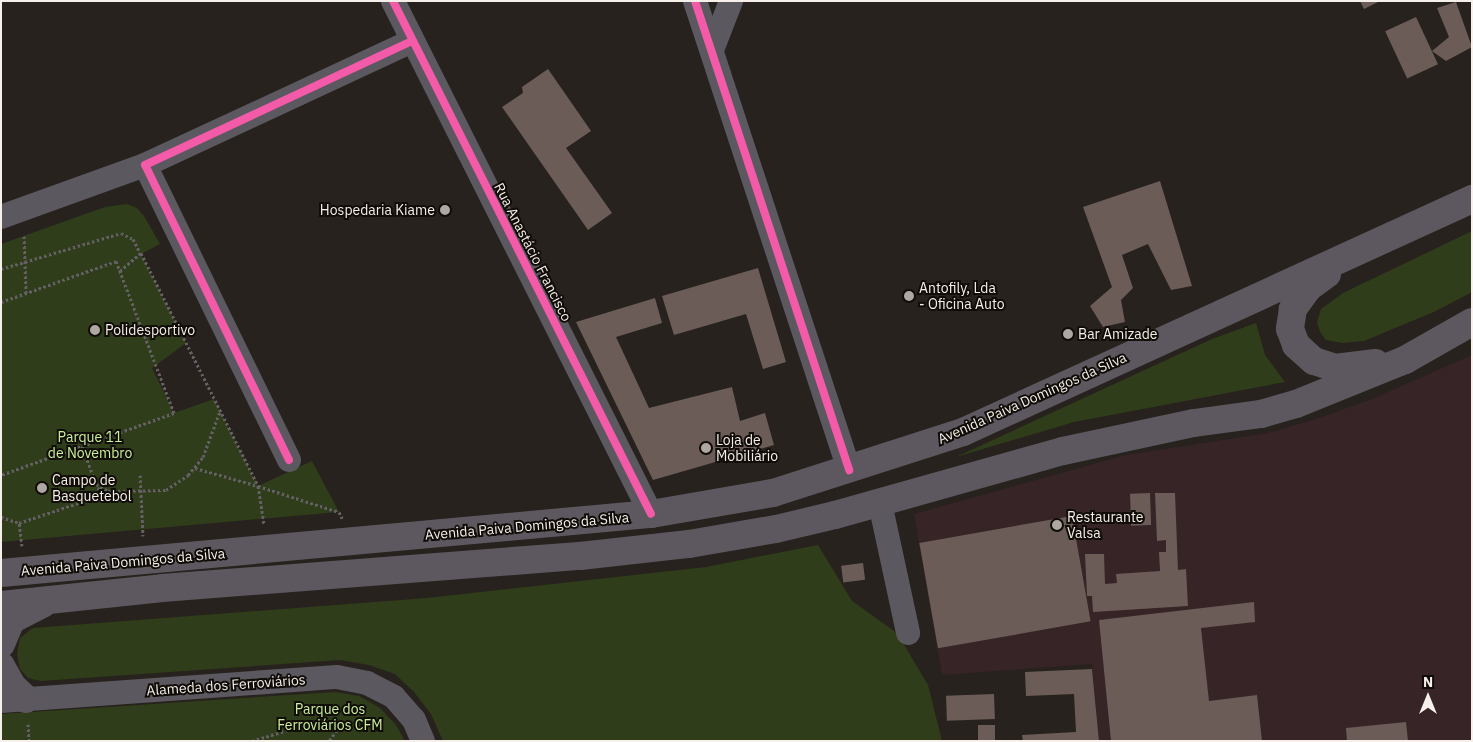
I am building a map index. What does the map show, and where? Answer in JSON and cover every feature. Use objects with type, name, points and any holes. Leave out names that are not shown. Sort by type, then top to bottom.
[{"type":"main road","name":"Avenida Paiva Domingos da Silva","points":[[1,573],[651,514],[773,492],[849,470],[963,432],[1472,199]]},
{"type":"main road","points":[[1352,254],[1308,288],[1293,309],[1290,328],[1296,345],[1314,361],[1335,368],[1405,360]]},
{"type":"main road","points":[[1,605],[51,599],[689,544],[776,529],[880,503],[1063,451],[1194,423],[1262,414],[1328,394],[1405,360],[1472,322]]},
{"type":"main road","points":[[1,644],[11,620],[51,599]]},
{"type":"main road","points":[[1,666],[12,686],[18,707]]},
{"type":"street","name":"Rua Anastácio Francisco","points":[[393,1],[651,514]]},
{"type":"street","points":[[695,1],[849,470]]},
{"type":"street","points":[[712,50],[731,1]]},
{"type":"street","points":[[1,217],[145,164],[412,41]]},
{"type":"street","points":[[145,164],[289,460]]},
{"type":"street","points":[[880,503],[908,633]]},
{"type":"street","name":"Alameda dos Ferroviários","points":[[18,707],[337,677],[367,683],[394,697],[414,720],[423,741]]},
{"type":"path","points":[[1,269],[121,234],[133,238],[140,253]]},
{"type":"path","points":[[24,236],[28,260],[26,293]]},
{"type":"path","points":[[82,446],[96,484],[100,487],[108,491],[166,490],[194,468],[203,457],[220,410],[141,253],[120,271]]},
{"type":"path","points":[[1,302],[116,261],[174,413],[1,475]]},
{"type":"path","points":[[194,468],[258,486],[265,533]]},
{"type":"path","points":[[140,475],[138,491],[144,545]]},
{"type":"path","points":[[1,517],[19,523],[93,498],[100,487]]},
{"type":"path","points":[[19,523],[23,549]]},
{"type":"path","points":[[18,707],[29,741]]},
{"type":"path","points":[[252,741],[320,720],[331,722],[337,730],[329,741]]},
{"type":"shaded area","points":[[1472,355],[1472,741],[1099,741],[1092,664],[942,675],[914,514],[1126,455],[1268,433],[1319,418],[1372,399]]},
{"type":"green space","name":"Parque 11 de Novembro","points":[[127,204],[137,208],[144,216],[160,244],[141,254],[186,343],[152,368],[174,413],[214,399],[258,486],[312,461],[339,512],[1,542],[1,244],[105,207]]},
{"type":"green space","points":[[1472,231],[1472,292],[1436,311],[1364,341],[1342,343],[1326,340],[1320,332],[1317,322],[1321,309],[1343,293]]},
{"type":"green space","points":[[1256,323],[1265,355],[1285,382],[1074,422],[956,457],[1212,339]]},
{"type":"green space","points":[[818,545],[852,601],[897,633],[928,685],[942,741],[443,741],[431,714],[414,692],[395,674],[369,665],[340,660],[41,681],[28,678],[20,669],[17,654],[20,638],[33,628],[427,598],[706,567]]},
{"type":"green space","name":"Parque dos Ferroviários CFM","points":[[335,692],[359,696],[380,708],[396,725],[405,741],[1,741],[1,714]]},
{"type":"building","points":[[1360,1],[1380,1],[1364,9]]},
{"type":"building","points":[[1456,2],[1472,47],[1446,61],[1432,51],[1449,37],[1437,8]]},
{"type":"building","points":[[1416,17],[1438,64],[1407,78],[1385,31]]},
{"type":"building","points":[[548,69],[591,131],[566,148],[612,213],[588,230],[502,107],[523,93],[522,87]]},
{"type":"building","points":[[1160,181],[1192,286],[1171,290],[1148,244],[1122,255],[1133,288],[1121,300],[1125,322],[1103,327],[1090,306],[1112,287],[1083,207]]},
{"type":"building","points":[[758,268],[786,362],[763,369],[746,314],[674,335],[662,296]]},
{"type":"building","points":[[655,298],[662,323],[616,337],[649,408],[732,387],[740,421],[765,413],[774,445],[653,480],[576,322]]},
{"type":"building","points":[[1150,493],[1151,525],[1131,526],[1130,494]]},
{"type":"building","points":[[1155,493],[1175,493],[1178,570],[1186,569],[1188,606],[1093,612],[1092,596],[1087,596],[1085,554],[1104,554],[1105,584],[1117,583],[1116,574],[1160,571],[1159,552],[1166,552],[1166,540],[1157,541]]},
{"type":"building","points":[[1072,516],[1091,621],[938,648],[919,543]]},
{"type":"building","points":[[863,563],[865,580],[843,583],[841,566]]},
{"type":"building","points":[[1254,602],[1255,622],[1201,628],[1209,701],[1257,695],[1262,741],[1111,741],[1099,620]]},
{"type":"building","points":[[1092,669],[1099,741],[1023,741],[1022,735],[1076,732],[1074,694],[1026,696],[1025,672]]},
{"type":"building","points":[[994,694],[995,719],[947,721],[946,696]]},
{"type":"building","points":[[1406,722],[1408,741],[1347,741],[1346,728]]},
{"type":"building","points":[[978,725],[995,725],[995,741],[978,741]]},
{"type":"cycle path","points":[[393,1],[651,514]]},
{"type":"cycle path","points":[[695,1],[849,470]]},
{"type":"cycle path","points":[[289,460],[145,165],[412,41]]},
{"type":"place","name":"Hospedaria Kiame","points":[[445,210]]},
{"type":"place","name":"Antofily, Lda - Oficina Auto","points":[[909,296]]},
{"type":"place","name":"Polidesportivo","points":[[95,330]]},
{"type":"place","name":"Bar Amizade","points":[[1068,334]]},
{"type":"place","name":"Loja de Mobiliário","points":[[706,448]]},
{"type":"place","name":"Campo de Basquetebol","points":[[42,488]]},
{"type":"place","name":"Restaurante Valsa","points":[[1057,525]]}]
